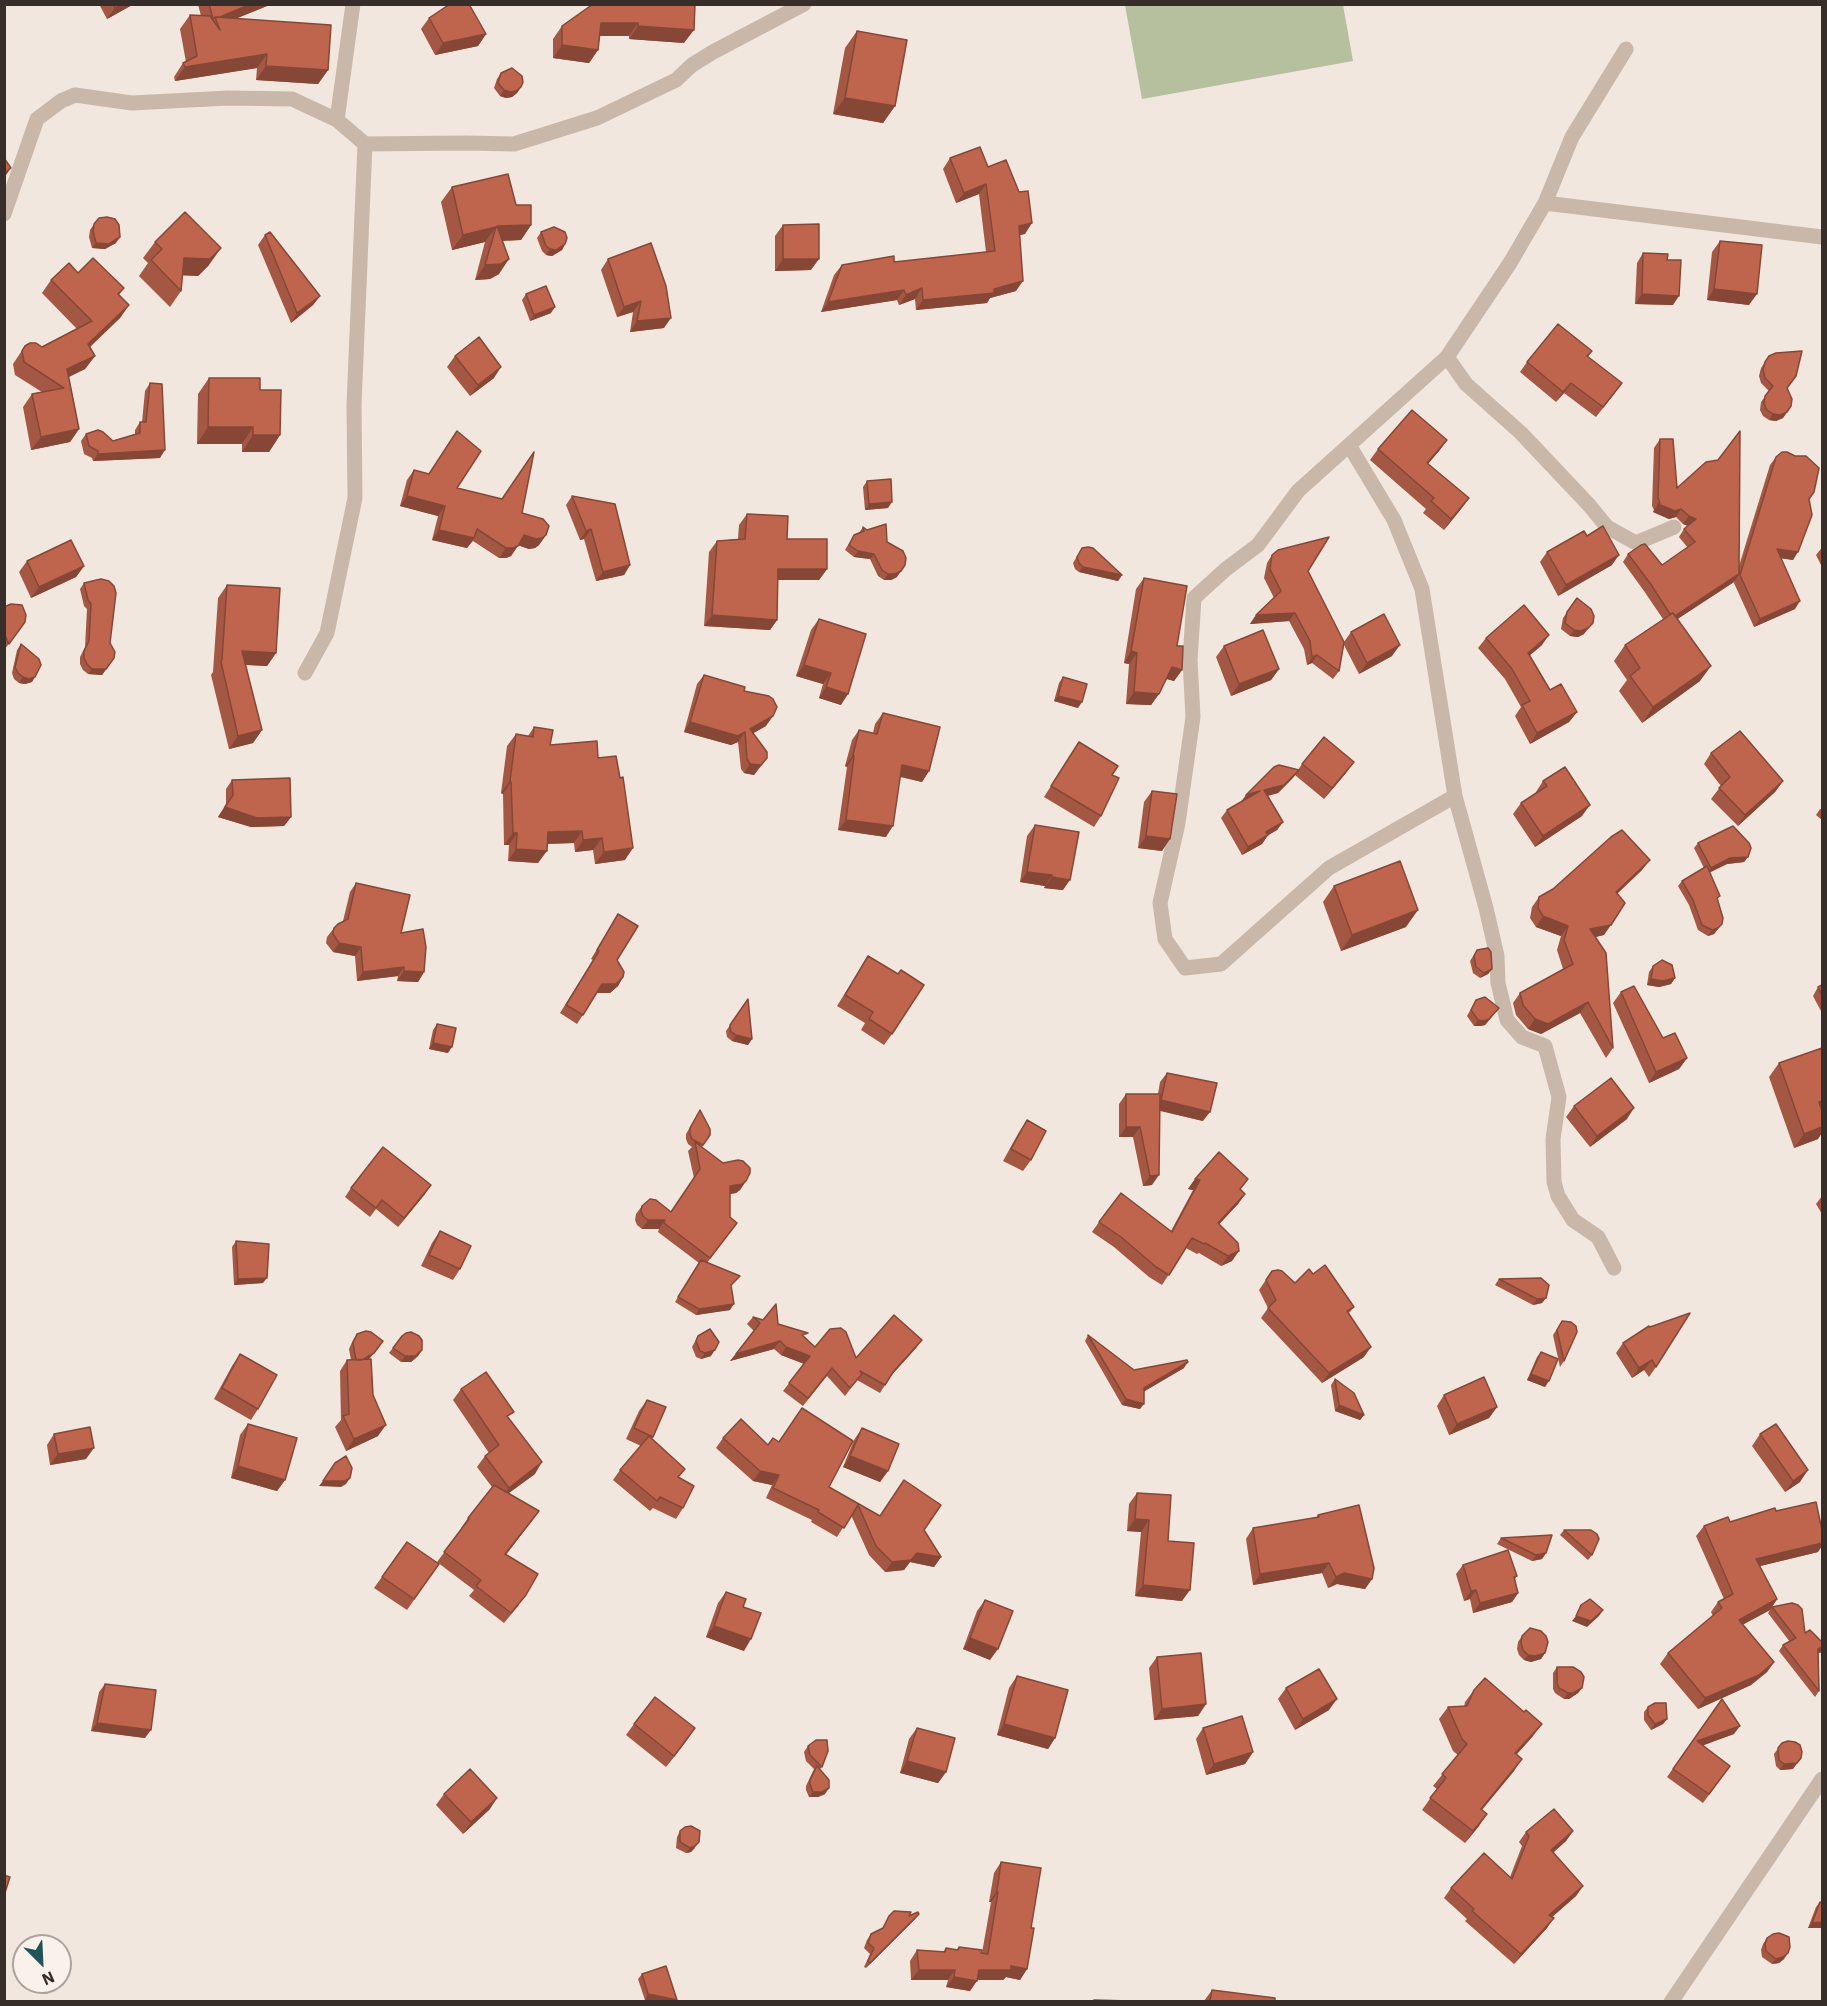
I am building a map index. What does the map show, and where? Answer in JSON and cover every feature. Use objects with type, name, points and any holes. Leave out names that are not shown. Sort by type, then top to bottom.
[{"type":"street","points":[[337,120],[353,4]]},
{"type":"street","points":[[4,213],[37,119],[61,101],[75,94],[132,103],[228,98],[292,99],[337,120],[365,144],[514,144],[597,118],[676,80],[692,65],[713,52],[804,4]]},
{"type":"street","points":[[1455,796],[1329,868],[1221,964],[1185,968],[1165,939],[1160,903],[1178,823],[1193,717],[1191,660],[1194,598],[1258,545],[1298,491],[1447,357],[1510,263],[1545,203],[1572,137],[1626,49]]},
{"type":"street","points":[[305,673],[327,633],[355,498],[354,405],[365,144]]},
{"type":"street","points":[[1545,203],[1822,237]]},
{"type":"street","points":[[1447,357],[1466,384],[1521,433],[1607,526],[1636,543],[1674,527]]},
{"type":"street","points":[[1349,445],[1394,520],[1422,590],[1455,796],[1486,908],[1497,956],[1498,983],[1507,1020],[1522,1037],[1545,1046],[1559,1096],[1553,1139],[1554,1182],[1558,1196],[1573,1220],[1598,1237],[1614,1268]]},
{"type":"street","points":[[1671,2001],[1822,1779]]},
{"type":"green space","points":[[1125,5],[1343,5],[1353,61],[1142,99]]},
{"type":"building","points":[[209,4],[251,4],[213,19]]},
{"type":"building","points":[[450,4],[469,4],[486,34],[443,43],[429,18]]},
{"type":"building","points":[[593,4],[695,4],[694,30],[638,26],[638,23],[601,23],[598,50],[562,45],[562,26]]},
{"type":"building","points":[[190,15],[210,16],[220,30],[215,17],[331,25],[328,70],[266,66],[267,54],[185,67],[183,63],[197,56]]},
{"type":"building","points":[[857,31],[907,40],[895,106],[845,98]]},
{"type":"building","points":[[512,68],[522,76],[523,82],[516,91],[510,92],[504,90],[498,83],[501,73]]},
{"type":"building","points":[[980,147],[988,167],[1006,160],[1019,192],[1028,191],[1032,223],[1019,226],[1023,281],[994,289],[994,293],[923,300],[922,288],[906,295],[904,290],[828,302],[842,265],[894,256],[894,262],[995,251],[986,184],[964,193],[950,158]]},
{"type":"building","points":[[4,158],[11,168],[4,173]]},
{"type":"building","points":[[508,174],[516,205],[531,205],[531,225],[497,226],[509,259],[501,264],[485,265],[496,227],[463,235],[452,187]]},
{"type":"building","points":[[185,212],[221,248],[210,259],[184,258],[181,291],[151,260],[162,249],[155,242]]},
{"type":"building","points":[[99,218],[115,219],[119,225],[120,237],[109,244],[96,243],[94,224]]},
{"type":"building","points":[[819,224],[819,259],[783,259],[783,225]]},
{"type":"building","points":[[554,227],[565,232],[567,238],[565,244],[556,250],[546,246],[541,232]]},
{"type":"building","points":[[270,232],[320,296],[297,313],[265,235]]},
{"type":"building","points":[[1720,241],[1762,245],[1757,294],[1714,289]]},
{"type":"building","points":[[651,243],[666,286],[671,318],[637,321],[641,301],[624,307],[608,259]]},
{"type":"building","points":[[1643,253],[1668,254],[1667,260],[1681,260],[1679,296],[1642,294]]},
{"type":"building","points":[[93,258],[124,288],[118,294],[129,305],[88,344],[95,356],[67,369],[79,429],[41,437],[32,394],[64,388],[24,362],[22,351],[30,343],[36,343],[42,347],[92,321],[51,280],[69,263],[78,273]]},
{"type":"building","points":[[546,286],[555,307],[534,315],[526,294]]},
{"type":"building","points":[[1558,324],[1592,351],[1587,356],[1622,383],[1603,407],[1571,383],[1563,392],[1527,362]]},
{"type":"building","points":[[479,337],[501,367],[478,385],[455,356]]},
{"type":"building","points":[[1802,351],[1796,376],[1787,388],[1792,399],[1791,406],[1787,412],[1780,415],[1773,414],[1764,404],[1765,396],[1773,386],[1765,378],[1763,370],[1765,362],[1769,356],[1776,353]]},
{"type":"building","points":[[209,378],[260,378],[260,390],[281,390],[280,435],[253,435],[253,427],[208,427]]},
{"type":"building","points":[[150,383],[162,384],[165,450],[98,454],[98,451],[89,446],[86,434],[98,430],[113,441],[140,433],[140,422],[146,422]]},
{"type":"building","points":[[1412,410],[1447,440],[1427,463],[1469,498],[1451,519],[1431,501],[1434,498],[1378,449]]},
{"type":"building","points":[[457,431],[481,451],[457,488],[502,499],[534,452],[522,513],[543,519],[549,526],[546,535],[536,539],[524,535],[518,546],[506,548],[477,529],[474,538],[439,530],[445,506],[407,496],[414,470],[429,474]]},
{"type":"building","points":[[1740,431],[1739,574],[1675,616],[1673,613],[1670,614],[1628,554],[1645,544],[1662,565],[1695,542],[1684,529],[1696,519],[1681,509],[1675,511],[1658,504],[1660,503],[1658,498],[1660,439],[1673,439],[1677,488],[1706,462],[1718,460]]},
{"type":"building","points":[[1782,452],[1795,456],[1806,456],[1819,468],[1814,492],[1809,499],[1812,515],[1798,552],[1777,549],[1800,601],[1760,619],[1740,575],[1776,457]]},
{"type":"building","points":[[891,479],[892,502],[869,504],[867,481]]},
{"type":"building","points":[[572,496],[615,504],[630,565],[603,572],[591,529],[586,531]]},
{"type":"building","points":[[747,514],[788,516],[787,539],[827,539],[827,569],[778,569],[777,620],[712,615],[717,541],[745,539]]},
{"type":"building","points":[[886,524],[887,542],[903,551],[906,558],[901,571],[895,574],[888,574],[882,570],[874,554],[858,551],[849,545],[854,535],[864,531],[863,527],[867,530]]},
{"type":"building","points":[[1603,526],[1619,555],[1566,585],[1547,552],[1584,531],[1587,536]]},
{"type":"building","points":[[1329,537],[1308,571],[1344,642],[1339,671],[1317,655],[1312,657],[1310,641],[1295,613],[1256,615],[1281,591],[1270,569],[1272,555],[1278,550]]},
{"type":"building","points":[[71,540],[84,566],[39,587],[27,561]]},
{"type":"building","points":[[1082,548],[1093,548],[1122,575],[1083,567],[1077,557]]},
{"type":"building","points":[[1144,578],[1187,586],[1177,646],[1183,646],[1182,670],[1172,667],[1159,694],[1134,692],[1137,653],[1131,651]]},
{"type":"building","points":[[101,579],[109,581],[116,593],[110,643],[115,652],[114,658],[106,669],[92,669],[84,658],[84,651],[89,641],[91,604],[84,583]]},
{"type":"building","points":[[227,585],[280,588],[276,653],[242,651],[262,730],[238,736],[221,662]]},
{"type":"building","points":[[1577,598],[1591,609],[1594,616],[1593,623],[1581,631],[1574,630],[1565,623],[1567,612]]},
{"type":"building","points":[[11,604],[22,605],[26,615],[25,622],[9,644],[4,633],[4,607]]},
{"type":"building","points":[[1524,605],[1549,635],[1528,653],[1550,690],[1561,684],[1577,712],[1537,733],[1522,705],[1530,701],[1512,669],[1486,638]]},
{"type":"building","points":[[1673,613],[1711,666],[1653,707],[1630,676],[1640,668],[1625,645]]},
{"type":"building","points":[[1384,614],[1400,645],[1367,663],[1351,632]]},
{"type":"building","points":[[819,619],[866,634],[848,694],[826,687],[831,673],[804,665]]},
{"type":"building","points":[[1263,630],[1279,669],[1239,684],[1224,646]]},
{"type":"building","points":[[21,644],[39,659],[41,665],[35,677],[29,679],[18,673],[15,667]]},
{"type":"building","points":[[704,675],[745,687],[744,691],[769,696],[773,699],[777,707],[773,716],[750,729],[767,752],[767,758],[761,765],[750,764],[747,759],[745,732],[738,736],[690,722]]},
{"type":"building","points":[[1063,677],[1087,684],[1082,702],[1058,696]]},
{"type":"building","points":[[883,713],[940,727],[929,771],[902,765],[893,826],[846,820],[853,755],[859,730],[877,734]]},
{"type":"building","points":[[534,727],[553,730],[550,745],[597,741],[598,758],[616,756],[620,778],[623,777],[633,848],[604,852],[602,838],[583,840],[582,831],[548,832],[547,851],[516,849],[517,833],[513,833],[510,781],[516,734],[533,737]]},
{"type":"building","points":[[1740,731],[1783,781],[1745,815],[1719,788],[1730,777],[1711,753]]},
{"type":"building","points":[[1324,737],[1354,762],[1332,788],[1302,764]]},
{"type":"building","points":[[1079,742],[1118,766],[1112,775],[1119,778],[1101,816],[1051,786]]},
{"type":"building","points":[[1279,765],[1299,770],[1284,785],[1264,790],[1283,822],[1266,832],[1268,835],[1248,847],[1227,810],[1260,791],[1246,795],[1274,767]]},
{"type":"building","points":[[1565,767],[1590,805],[1543,836],[1521,803],[1547,786],[1543,781]]},
{"type":"building","points":[[290,778],[291,817],[257,818],[225,807],[233,795],[232,780]]},
{"type":"building","points":[[1152,791],[1177,794],[1170,839],[1146,836]]},
{"type":"building","points":[[1035,825],[1079,832],[1070,880],[1027,872]]},
{"type":"building","points":[[1733,826],[1749,843],[1751,848],[1748,857],[1730,858],[1711,868],[1698,843]]},
{"type":"building","points":[[1622,830],[1650,860],[1616,892],[1625,903],[1611,925],[1590,929],[1606,953],[1613,1048],[1588,1002],[1548,1024],[1535,1019],[1523,1005],[1520,993],[1573,964],[1564,940],[1568,926],[1543,916],[1538,908],[1539,897],[1553,889],[1611,837]]},
{"type":"building","points":[[1400,861],[1418,910],[1352,935],[1334,886]]},
{"type":"building","points":[[1707,866],[1720,896],[1717,898],[1723,918],[1722,924],[1712,930],[1702,925],[1693,900],[1682,881]]},
{"type":"building","points":[[356,883],[410,895],[401,933],[423,929],[426,947],[424,972],[404,971],[404,967],[363,972],[361,947],[339,943],[333,934],[334,928],[348,919]]},
{"type":"building","points":[[618,914],[638,926],[617,960],[624,972],[623,977],[616,984],[602,984],[583,1015],[566,1005],[599,951],[597,950]]},
{"type":"building","points":[[1488,948],[1491,952],[1492,969],[1484,973],[1476,967],[1474,956],[1477,950]]},
{"type":"building","points":[[868,956],[898,974],[901,970],[924,985],[892,1034],[869,1019],[873,1012],[845,995]]},
{"type":"building","points":[[1662,960],[1672,965],[1675,978],[1663,981],[1651,979],[1653,966]]},
{"type":"building","points":[[1634,986],[1663,1038],[1675,1033],[1687,1058],[1656,1072],[1621,992]]},
{"type":"building","points":[[1485,997],[1499,1008],[1489,1019],[1478,1020],[1471,1010],[1476,1000]]},
{"type":"building","points":[[748,999],[752,1039],[731,1032],[730,1025]]},
{"type":"building","points":[[437,1024],[456,1028],[452,1047],[433,1043]]},
{"type":"building","points":[[1822,1048],[1822,1101],[1819,1102],[1822,1111],[1822,1127],[1804,1134],[1779,1063]]},
{"type":"building","points":[[1167,1073],[1217,1083],[1210,1112],[1161,1100]]},
{"type":"building","points":[[1611,1078],[1634,1108],[1597,1136],[1574,1106]]},
{"type":"building","points":[[1126,1094],[1160,1094],[1159,1175],[1150,1176],[1140,1127],[1126,1127]]},
{"type":"building","points":[[700,1110],[710,1129],[710,1135],[703,1145],[692,1139],[690,1134],[690,1128]]},
{"type":"building","points":[[1027,1120],[1046,1131],[1031,1160],[1011,1149]]},
{"type":"building","points":[[695,1142],[723,1163],[738,1160],[743,1161],[750,1168],[746,1181],[730,1186],[730,1217],[737,1223],[710,1258],[664,1223],[665,1220],[648,1220],[641,1211],[642,1206],[650,1199],[656,1200],[671,1212],[700,1169]]},
{"type":"building","points":[[383,1147],[431,1185],[404,1218],[382,1200],[376,1208],[351,1188]]},
{"type":"building","points":[[1219,1152],[1248,1179],[1240,1189],[1245,1194],[1218,1223],[1238,1243],[1239,1251],[1228,1256],[1192,1238],[1169,1275],[1099,1222],[1121,1193],[1172,1232],[1200,1180],[1195,1179]]},
{"type":"building","points":[[440,1231],[471,1246],[460,1269],[429,1255]]},
{"type":"building","points":[[236,1241],[269,1244],[267,1278],[238,1279]]},
{"type":"building","points":[[701,1260],[740,1276],[731,1285],[734,1304],[699,1309],[678,1297]]},
{"type":"building","points":[[1325,1265],[1354,1307],[1347,1311],[1371,1347],[1329,1373],[1268,1308],[1276,1300],[1266,1280],[1272,1271],[1278,1270],[1295,1283],[1309,1269],[1313,1274]]},
{"type":"building","points":[[1541,1278],[1549,1285],[1546,1298],[1537,1299],[1499,1279]]},
{"type":"building","points":[[776,1304],[778,1324],[808,1333],[802,1335],[815,1347],[830,1329],[841,1328],[846,1332],[856,1358],[894,1315],[922,1340],[893,1372],[885,1385],[860,1371],[862,1374],[850,1388],[832,1368],[808,1398],[789,1383],[810,1356],[786,1347],[780,1341],[736,1354],[760,1323],[753,1317],[763,1320]]},
{"type":"building","points":[[1690,1313],[1656,1367],[1652,1360],[1639,1368],[1623,1343],[1649,1326]]},
{"type":"building","points":[[1562,1321],[1571,1322],[1576,1326],[1577,1332],[1564,1361],[1557,1330]]},
{"type":"building","points":[[710,1329],[719,1342],[715,1350],[705,1353],[700,1351],[696,1341],[698,1336]]},
{"type":"building","points":[[366,1331],[383,1341],[374,1353],[362,1360],[356,1360],[353,1343],[357,1334]]},
{"type":"building","points":[[411,1332],[422,1340],[422,1350],[415,1356],[405,1356],[393,1348],[402,1336]]},
{"type":"building","points":[[1088,1335],[1134,1370],[1187,1360],[1188,1362],[1144,1388],[1144,1404],[1126,1399]]},
{"type":"building","points":[[1541,1352],[1558,1359],[1549,1381],[1531,1374]]},
{"type":"building","points":[[240,1354],[277,1375],[258,1409],[222,1388]]},
{"type":"building","points":[[371,1359],[373,1395],[386,1425],[354,1439],[343,1416],[349,1414],[347,1360]]},
{"type":"building","points":[[486,1372],[514,1412],[507,1416],[542,1462],[509,1488],[485,1456],[499,1445],[461,1389]]},
{"type":"building","points":[[1484,1377],[1497,1407],[1457,1424],[1444,1395]]},
{"type":"building","points":[[1335,1379],[1354,1393],[1364,1415],[1339,1405]]},
{"type":"building","points":[[647,1400],[666,1407],[653,1437],[634,1428]]},
{"type":"building","points":[[802,1408],[853,1441],[829,1487],[880,1516],[904,1480],[941,1505],[924,1530],[941,1557],[917,1553],[911,1560],[892,1562],[876,1546],[858,1505],[844,1528],[818,1512],[819,1510],[773,1488],[779,1475],[760,1471],[723,1438],[741,1419],[768,1445],[773,1438],[779,1442]]},
{"type":"building","points":[[248,1424],[297,1438],[285,1480],[238,1466]]},
{"type":"building","points":[[1776,1424],[1808,1470],[1793,1481],[1760,1434]]},
{"type":"building","points":[[90,1427],[94,1448],[58,1454],[54,1434]]},
{"type":"building","points":[[862,1428],[899,1444],[888,1471],[850,1456]]},
{"type":"building","points":[[649,1436],[685,1469],[678,1477],[694,1486],[683,1508],[660,1497],[657,1501],[620,1470]]},
{"type":"building","points":[[346,1456],[352,1468],[350,1478],[345,1481],[323,1481],[335,1463]]},
{"type":"building","points":[[494,1485],[539,1511],[505,1554],[538,1574],[526,1595],[511,1613],[476,1586],[481,1580],[444,1552]]},
{"type":"building","points":[[1137,1493],[1171,1495],[1168,1541],[1194,1543],[1190,1590],[1143,1585],[1149,1520],[1135,1519]]},
{"type":"building","points":[[1816,1502],[1822,1530],[1822,1543],[1756,1559],[1777,1599],[1739,1620],[1774,1662],[1759,1675],[1705,1698],[1668,1653],[1722,1608],[1718,1602],[1733,1594],[1704,1526],[1728,1517],[1730,1522],[1775,1508],[1776,1511]]},
{"type":"building","points":[[1359,1505],[1374,1568],[1372,1579],[1344,1573],[1336,1577],[1329,1563],[1260,1574],[1253,1528],[1319,1517],[1318,1515]]},
{"type":"building","points":[[1564,1530],[1591,1530],[1597,1534],[1599,1539],[1592,1555]]},
{"type":"building","points":[[1552,1535],[1546,1553],[1536,1555],[1501,1538]]},
{"type":"building","points":[[407,1542],[439,1564],[414,1599],[382,1577]]},
{"type":"building","points":[[1508,1550],[1517,1576],[1514,1577],[1518,1593],[1480,1603],[1476,1590],[1471,1591],[1463,1565]]},
{"type":"building","points":[[726,1592],[746,1599],[743,1607],[761,1613],[751,1639],[714,1626]]},
{"type":"building","points":[[1590,1599],[1603,1610],[1591,1621],[1576,1616],[1581,1605]]},
{"type":"building","points":[[985,1600],[1013,1611],[998,1649],[970,1638]]},
{"type":"building","points":[[1792,1603],[1802,1609],[1805,1633],[1810,1630],[1822,1642],[1822,1647],[1818,1649],[1819,1691],[1783,1645],[1796,1638],[1772,1607]]},
{"type":"building","points":[[1530,1628],[1541,1631],[1546,1636],[1548,1642],[1545,1653],[1535,1656],[1528,1655],[1523,1650],[1522,1636]]},
{"type":"building","points":[[1201,1653],[1206,1704],[1162,1709],[1157,1657]]},
{"type":"building","points":[[1557,1667],[1573,1667],[1581,1672],[1584,1677],[1582,1688],[1568,1693],[1559,1688]]},
{"type":"building","points":[[1319,1669],[1337,1699],[1303,1719],[1286,1688]]},
{"type":"building","points":[[1017,1676],[1068,1690],[1055,1738],[1004,1724]]},
{"type":"building","points":[[1485,1678],[1524,1712],[1526,1710],[1542,1724],[1515,1753],[1522,1759],[1481,1809],[1487,1814],[1473,1831],[1430,1798],[1446,1778],[1442,1774],[1467,1744],[1462,1739],[1448,1707],[1467,1706],[1474,1690]]},
{"type":"building","points":[[105,1684],[156,1690],[151,1730],[97,1723]]},
{"type":"building","points":[[655,1697],[695,1728],[674,1756],[634,1724]]},
{"type":"building","points":[[1722,1699],[1740,1726],[1697,1741],[1730,1766],[1709,1794],[1673,1769]]},
{"type":"building","points":[[1655,1703],[1666,1703],[1667,1719],[1655,1724],[1648,1715],[1648,1707]]},
{"type":"building","points":[[1242,1716],[1253,1752],[1214,1764],[1203,1728]]},
{"type":"building","points":[[917,1728],[955,1738],[946,1772],[907,1761]]},
{"type":"building","points":[[816,1740],[827,1740],[828,1751],[822,1767],[810,1755],[808,1746]]},
{"type":"building","points":[[1788,1741],[1800,1745],[1801,1758],[1797,1763],[1784,1764],[1779,1760],[1778,1748],[1782,1743]]},
{"type":"building","points":[[817,1766],[829,1780],[829,1788],[822,1792],[813,1792],[810,1784]]},
{"type":"building","points":[[470,1769],[497,1798],[471,1822],[444,1794]]},
{"type":"building","points":[[1554,1809],[1573,1831],[1551,1850],[1583,1886],[1549,1915],[1554,1918],[1521,1954],[1472,1911],[1474,1909],[1451,1888],[1484,1853],[1512,1879],[1529,1836],[1526,1832]]},
{"type":"building","points":[[691,1826],[700,1831],[699,1842],[690,1848],[680,1842],[680,1831]]},
{"type":"building","points":[[1001,1862],[1041,1868],[1027,1969],[1011,1966],[1011,1970],[979,1970],[977,1981],[954,1977],[955,1970],[919,1970],[917,1950],[945,1952],[946,1948],[958,1950],[959,1947],[982,1950],[981,1953],[988,1954]]},
{"type":"building","points":[[4,1875],[10,1877],[4,1896]]},
{"type":"building","points":[[1820,1902],[1822,1903],[1822,1922],[1812,1923]]},
{"type":"building","points":[[894,1911],[911,1912],[909,1916],[918,1912],[919,1914],[870,1963],[868,1961],[874,1948],[868,1943],[871,1934],[883,1928]]},
{"type":"building","points":[[1779,1933],[1789,1937],[1790,1947],[1788,1953],[1776,1959],[1766,1951],[1765,1944],[1767,1938]]},
{"type":"building","points":[[666,1966],[677,2000],[648,1994],[642,1974]]},
{"type":"building","points":[[1212,1990],[1275,1998],[1275,2001],[1210,2001]]}]
